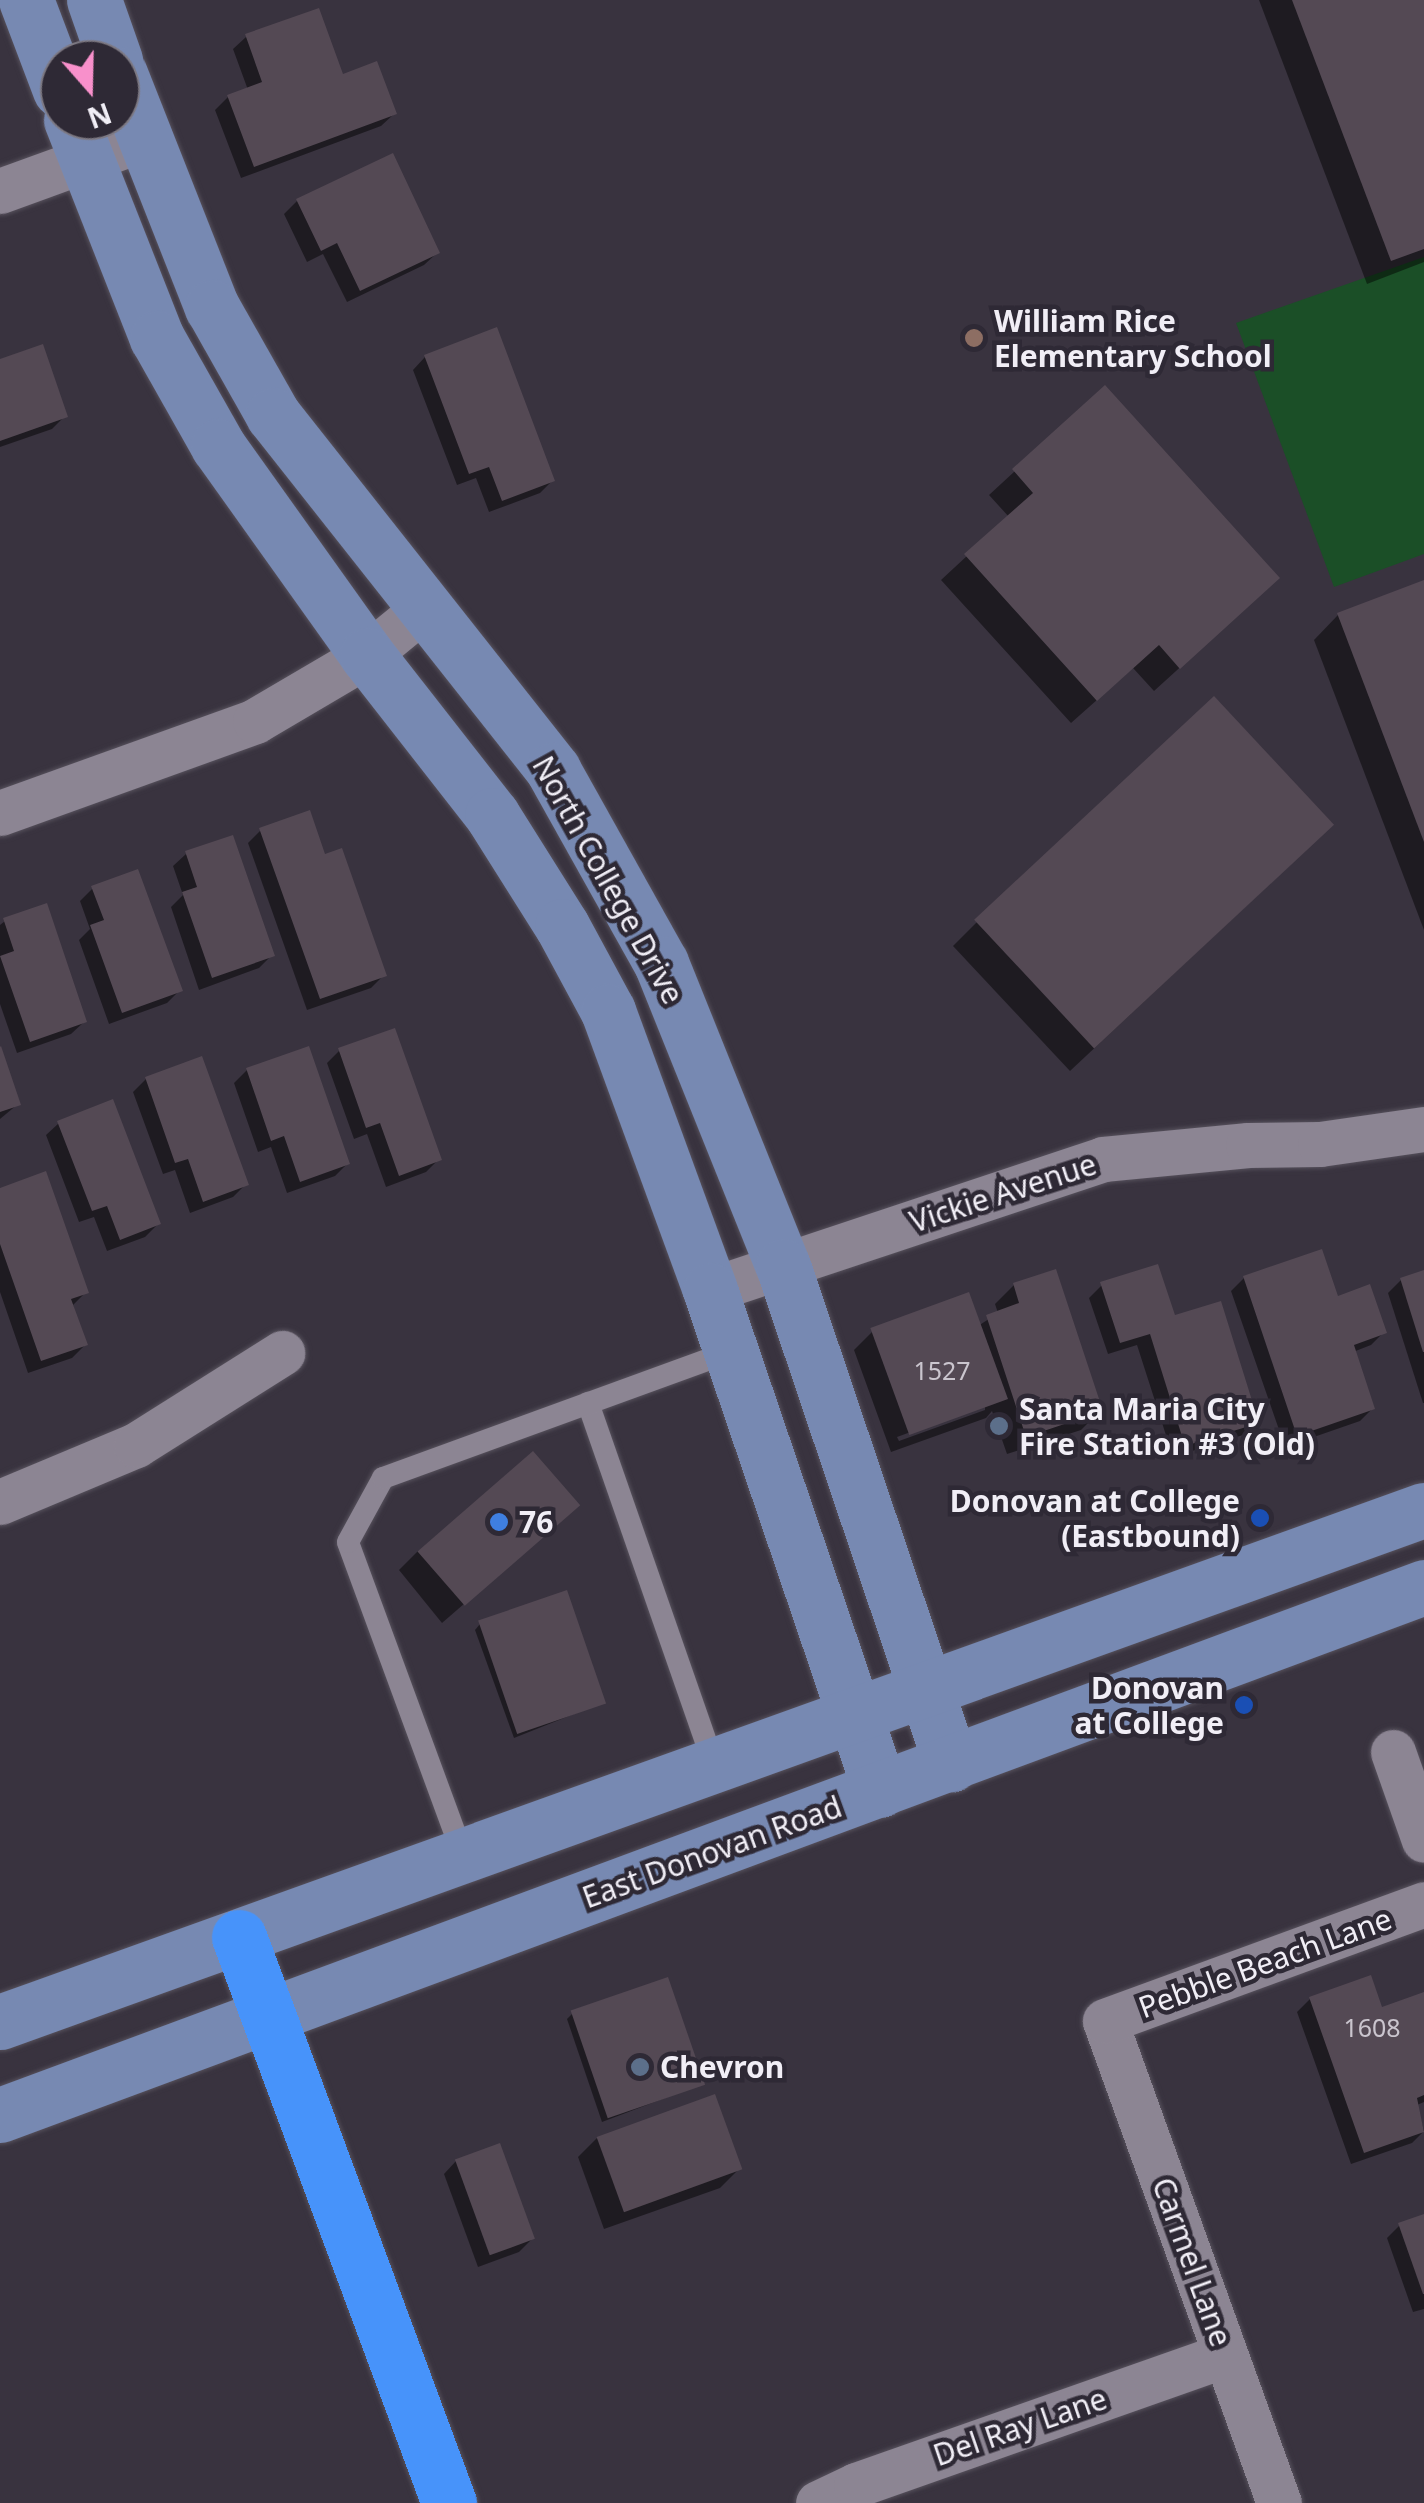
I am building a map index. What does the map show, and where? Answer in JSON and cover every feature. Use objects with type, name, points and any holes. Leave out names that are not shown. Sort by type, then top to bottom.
[{"type":"highway","points":[[239,1937],[449,2503]]},
{"type":"street","points":[[26,0],[41,40]]},
{"type":"street","points":[[94,0],[108,40]]},
{"type":"street","name":"North College Drive","points":[[140,130],[212,307],[273,414],[553,770],[662,964],[783,1266],[950,1764]]},
{"type":"street","points":[[0,191],[78,140]]},
{"type":"street","name":"North College Drive","points":[[78,140],[158,338],[218,446],[367,655],[492,815],[608,1011],[710,1290],[880,1790]]},
{"type":"street","points":[[0,813],[256,722],[367,655],[423,609]]},
{"type":"street","name":"Vickie Avenue","points":[[710,1290],[1103,1159],[1248,1145],[1320,1144],[1424,1129]]},
{"type":"street","points":[[0,1502],[136,1446],[282,1352]]},
{"type":"street","points":[[0,2022],[1424,1510]]},
{"type":"street","name":"East Donovan Road","points":[[0,2116],[1424,1587]]},
{"type":"street","points":[[1393,1752],[1424,1840]]},
{"type":"street","name":"Pebble Beach Lane","points":[[1105,2021],[1424,1904]]},
{"type":"street","name":"Carmel Lane","points":[[1105,2021],[1279,2503]]},
{"type":"street","name":"Del Ray Lane","points":[[818,2503],[856,2484],[1225,2355]]},
{"type":"lane","points":[[464,1857],[348,1542],[383,1478],[731,1351]]},
{"type":"lane","points":[[588,1403],[716,1767]]},
{"type":"green space","points":[[1424,257],[1424,554],[1334,587],[1236,323]]},
{"type":"building","points":[[1292,0],[1424,0],[1424,249],[1391,261]]},
{"type":"building","points":[[319,8],[343,74],[377,61],[397,114],[254,167],[227,95],[262,82],[245,34]]},
{"type":"building","points":[[393,153],[440,253],[360,291],[337,243],[321,251],[296,199]]},
{"type":"building","points":[[497,327],[555,481],[502,501],[489,467],[469,474],[424,355]]},
{"type":"building","points":[[43,344],[68,417],[0,441],[0,359]]},
{"type":"building","points":[[1105,385],[1280,578],[1180,669],[1159,645],[1097,701],[964,554],[1033,493],[1012,469]]},
{"type":"building","points":[[1424,580],[1424,842],[1337,613]]},
{"type":"building","points":[[1214,696],[1334,825],[1094,1048],[974,920]]},
{"type":"building","points":[[310,810],[325,854],[342,848],[387,976],[320,999],[259,828]]},
{"type":"building","points":[[233,835],[275,956],[212,978],[182,892],[197,887],[185,851]]},
{"type":"building","points":[[138,869],[183,991],[122,1013],[90,925],[104,920],[91,886]]},
{"type":"building","points":[[47,903],[87,1022],[30,1042],[0,956],[14,951],[3,918]]},
{"type":"building","points":[[395,1028],[442,1160],[399,1176],[380,1123],[366,1128],[338,1048]]},
{"type":"building","points":[[309,1046],[350,1164],[300,1182],[284,1136],[271,1141],[246,1068]]},
{"type":"building","points":[[0,1047],[21,1105],[0,1112]]},
{"type":"building","points":[[202,1056],[249,1185],[203,1202],[188,1159],[175,1163],[145,1077]]},
{"type":"building","points":[[113,1099],[161,1224],[120,1240],[107,1206],[92,1211],[57,1121]]},
{"type":"building","points":[[46,1171],[89,1293],[71,1299],[88,1345],[41,1361],[0,1244],[0,1188]]},
{"type":"building","points":[[1322,1249],[1338,1296],[1370,1284],[1387,1333],[1354,1345],[1375,1409],[1297,1436],[1243,1276]]},
{"type":"building","points":[[1158,1264],[1175,1315],[1221,1301],[1259,1423],[1185,1446],[1150,1334],[1120,1343],[1100,1282]]},
{"type":"building","points":[[1056,1269],[1103,1411],[1026,1437],[986,1315],[1019,1303],[1013,1283]]},
{"type":"building","points":[[1424,1270],[1424,1352],[1423,1352],[1400,1278]]},
{"type":"building","points":[[969,1292],[1008,1399],[909,1435],[870,1328]]},
{"type":"building","points":[[533,1451],[580,1505],[465,1606],[418,1551]]},
{"type":"building","points":[[567,1590],[606,1703],[517,1734],[478,1621]]},
{"type":"building","points":[[1371,1975],[1382,2007],[1424,1992],[1424,2095],[1417,2098],[1424,2132],[1364,2153],[1309,1997]]},
{"type":"building","points":[[668,1977],[705,2085],[608,2118],[571,2011]]},
{"type":"building","points":[[715,2094],[742,2169],[624,2212],[597,2137]]},
{"type":"building","points":[[500,2143],[535,2239],[490,2255],[455,2159]]},
{"type":"building","points":[[1424,2214],[1424,2294],[1423,2294],[1398,2223]]},
{"type":"place","name":"William Rice Elementary School","points":[[974,338]]},
{"type":"place","name":"Santa Maria City Fire Station #3 (Old)","points":[[999,1426]]},
{"type":"place","name":"Donovan at College (Eastbound)","points":[[1260,1518]]},
{"type":"place","name":"76","points":[[499,1522]]},
{"type":"place","name":"Donovan at College","points":[[1244,1705]]},
{"type":"place","name":"Chevron","points":[[640,2067]]}]
